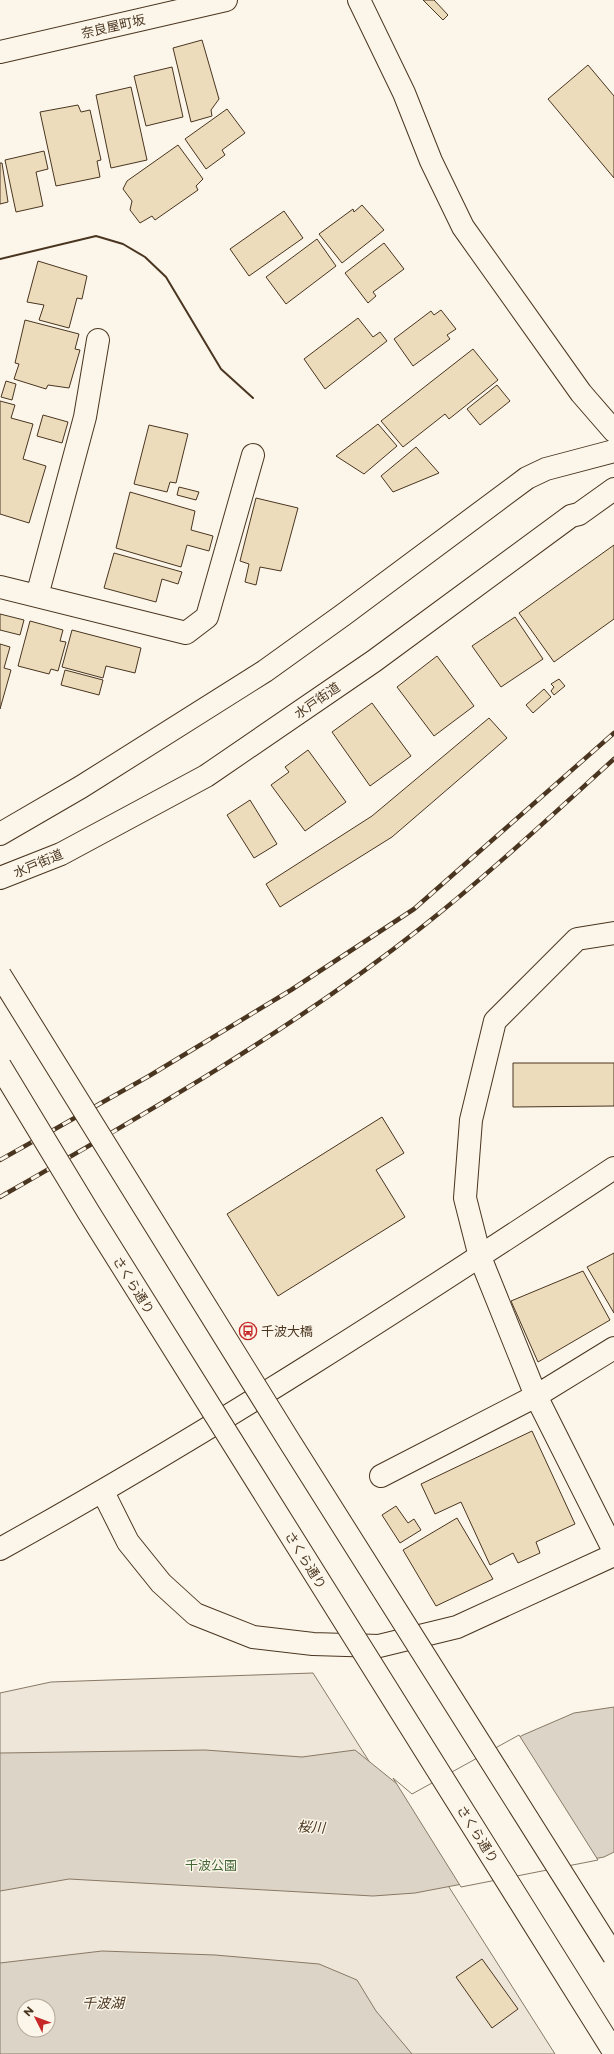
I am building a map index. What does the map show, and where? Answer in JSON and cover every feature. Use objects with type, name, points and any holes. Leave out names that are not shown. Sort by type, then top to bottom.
[{"type":"street","name":"奈良屋町坂","points":[[0,52],[226,0]]},
{"type":"street","points":[[359,0],[404,93],[431,161],[463,227],[581,393],[614,431]]},
{"type":"street","points":[[37,596],[85,417],[98,340]]},
{"type":"street","points":[[0,834],[106,771],[265,671],[527,478],[546,469],[614,451]]},
{"type":"street","points":[[0,587],[186,633],[207,617],[253,455]]},
{"type":"street","name":"水戸街道","points":[[0,878],[61,854],[206,776],[374,661],[571,516],[579,514],[614,489]]},
{"type":"street","points":[[614,933],[577,939],[495,1021],[470,1120],[465,1198],[480,1257],[536,1396],[614,1550]]},
{"type":"street","points":[[0,975],[288,1439],[614,1956]]},
{"type":"street","name":"さくら通り","points":[[0,1066],[89,1213],[614,2052]]},
{"type":"street","points":[[0,1549],[103,1492],[373,1326],[614,1168]]},
{"type":"street","points":[[381,1476],[536,1396],[614,1348]]},
{"type":"street","points":[[103,1492],[128,1542],[162,1583],[196,1614],[253,1637],[313,1644],[379,1646],[457,1627],[614,1555]]},
{"type":"green space","name":"千波公園","points":[[313,1673],[555,2054],[0,2054],[0,1693],[51,1682]]},
{"type":"water","name":"桜川","points":[[614,1707],[614,1852],[604,1857],[415,1893],[373,1896],[69,1879],[0,1891],[0,1753],[205,1750],[302,1757],[355,1750],[412,1796],[523,1735],[574,1713]]},
{"type":"water","name":"千波湖","points":[[102,1951],[215,1955],[319,1964],[357,1980],[376,2011],[412,2054],[0,2054],[0,1963]]},
{"type":"pier","points":[[519,1735],[598,1860],[461,1887],[393,1778],[412,1794]]},
{"type":"building","points":[[423,0],[434,0],[448,15],[443,20]]},
{"type":"building","points":[[202,40],[219,99],[211,110],[212,116],[191,122],[173,48]]},
{"type":"building","points":[[588,65],[614,96],[614,178],[548,99]]},
{"type":"building","points":[[172,67],[183,117],[146,126],[134,76]]},
{"type":"building","points":[[131,87],[147,160],[111,168],[96,95]]},
{"type":"building","points":[[78,105],[81,112],[90,110],[101,160],[97,161],[100,177],[56,186],[40,112]]},
{"type":"building","points":[[227,109],[245,133],[222,150],[225,155],[206,169],[185,139]]},
{"type":"building","points":[[178,145],[203,179],[196,186],[198,190],[155,220],[152,216],[140,223],[130,210],[132,201],[123,189],[127,181]]},
{"type":"building","points":[[44,151],[48,169],[36,172],[43,206],[16,212],[5,160]]},
{"type":"building","points":[[0,163],[2,163],[8,202],[0,204]]},
{"type":"building","points":[[362,205],[384,230],[342,263],[319,234],[353,209],[354,212]]},
{"type":"building","points":[[284,211],[303,238],[249,276],[230,249]]},
{"type":"building","points":[[317,239],[336,266],[286,304],[266,277]]},
{"type":"building","points":[[384,243],[404,269],[373,292],[376,296],[368,303],[345,273]]},
{"type":"building","points":[[38,261],[87,276],[82,299],[77,298],[69,328],[39,320],[44,305],[27,302]]},
{"type":"building","points":[[441,310],[456,329],[447,335],[450,339],[413,366],[394,339],[431,311],[434,315]]},
{"type":"building","points":[[358,318],[373,337],[380,332],[387,341],[325,389],[304,359]]},
{"type":"building","points":[[25,320],[79,334],[75,349],[80,350],[69,388],[48,385],[46,389],[14,379],[19,364],[15,363]]},
{"type":"building","points":[[473,349],[498,380],[449,419],[445,414],[403,447],[381,421]]},
{"type":"building","points":[[6,381],[16,384],[12,400],[1,397]]},
{"type":"building","points":[[497,385],[510,401],[480,425],[467,409]]},
{"type":"building","points":[[0,401],[15,405],[11,418],[33,424],[23,459],[46,466],[29,523],[0,514]]},
{"type":"building","points":[[43,415],[68,422],[62,443],[37,436]]},
{"type":"building","points":[[378,424],[397,446],[364,474],[336,456]]},
{"type":"building","points":[[149,425],[188,434],[176,483],[170,482],[167,492],[134,484]]},
{"type":"building","points":[[416,447],[439,473],[393,492],[381,476]]},
{"type":"building","points":[[179,487],[199,492],[196,500],[177,495]]},
{"type":"building","points":[[130,492],[195,511],[191,530],[213,536],[209,551],[187,545],[181,567],[116,548]]},
{"type":"building","points":[[256,498],[298,508],[281,571],[260,567],[256,585],[245,582],[249,564],[240,561]]},
{"type":"building","points":[[614,545],[614,619],[554,662],[519,613]]},
{"type":"building","points":[[114,553],[182,572],[178,584],[162,579],[156,602],[104,588]]},
{"type":"building","points":[[0,614],[24,620],[20,635],[0,630]]},
{"type":"building","points":[[515,617],[543,659],[501,687],[472,646]]},
{"type":"building","points":[[30,621],[63,630],[60,641],[66,642],[58,671],[51,669],[49,674],[18,666]]},
{"type":"building","points":[[72,630],[141,648],[135,673],[106,666],[103,678],[62,667]]},
{"type":"building","points":[[0,644],[10,647],[4,668],[11,670],[0,709]]},
{"type":"building","points":[[437,656],[474,706],[434,736],[397,687]]},
{"type":"building","points":[[65,670],[103,680],[99,695],[61,685]]},
{"type":"building","points":[[559,679],[565,686],[554,695],[551,691],[554,687],[551,684]]},
{"type":"building","points":[[544,689],[551,697],[533,713],[526,705]]},
{"type":"building","points":[[372,703],[411,756],[370,786],[332,732]]},
{"type":"building","points":[[489,718],[507,738],[392,837],[280,907],[266,884],[372,816]]},
{"type":"building","points":[[308,750],[346,802],[305,831],[271,785],[289,772],[285,767]]},
{"type":"building","points":[[250,800],[277,844],[254,858],[227,815]]},
{"type":"building","points":[[513,1063],[614,1063],[614,1106],[513,1107]]},
{"type":"building","points":[[382,1117],[404,1153],[376,1170],[405,1217],[278,1296],[227,1214]]},
{"type":"building","points":[[614,1253],[614,1313],[587,1267]]},
{"type":"building","points":[[583,1271],[610,1320],[538,1362],[511,1301]]},
{"type":"building","points":[[532,1431],[575,1524],[536,1542],[540,1553],[518,1563],[513,1553],[490,1565],[461,1502],[435,1514],[421,1484]]},
{"type":"building","points":[[396,1506],[408,1523],[414,1519],[421,1530],[400,1543],[382,1515]]},
{"type":"building","points":[[457,1518],[493,1579],[436,1606],[403,1550]]},
{"type":"building","points":[[482,1959],[518,2009],[492,2028],[456,1977]]},
{"type":"railway","points":[[0,1160],[149,1076],[291,990],[414,909],[614,733]]},
{"type":"railway","points":[[0,1197],[163,1103],[216,1070],[269,1036],[372,965],[422,927],[471,886],[614,759]]},
{"type":"wall","points":[[0,259],[96,236],[123,244],[145,257],[166,277],[221,369],[253,398]]},
{"type":"place","name":"千波大橋","points":[[248,1331]]}]
